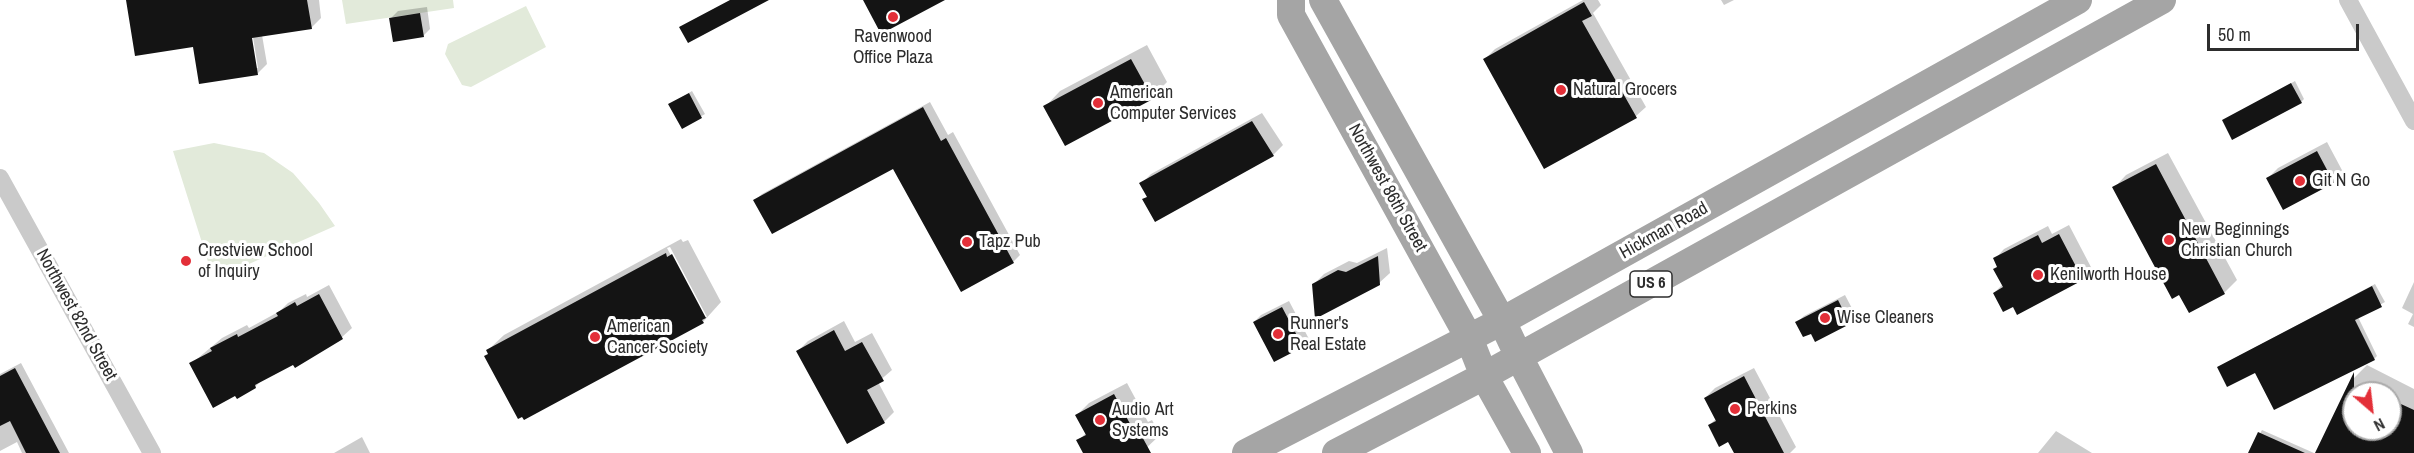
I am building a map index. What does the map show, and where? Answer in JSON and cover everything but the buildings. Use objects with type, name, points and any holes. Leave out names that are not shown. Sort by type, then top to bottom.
[{"type":"main road","name":"Northwest 86th Street","points":[[1291,0],[1291,15],[1469,338],[1484,376],[1527,453]]},
{"type":"main road","name":"Northwest 86th Street","points":[[1323,0],[1502,321],[1569,453]]},
{"type":"main road","name":"Hickman Road","points":[[1246,453],[1502,321],[2078,0]]},
{"type":"main road","name":"US 6","points":[[1336,453],[1519,357],[2162,0]]},
{"type":"street","points":[[2348,0],[2414,121]]},
{"type":"street","name":"Northwest 82nd Street","points":[[0,177],[152,453]]},
{"type":"green space","points":[[342,0],[453,0],[454,8],[346,24]]},
{"type":"green space","points":[[526,6],[546,47],[471,87],[462,85],[445,54],[448,44]]},
{"type":"green space","points":[[214,143],[264,153],[293,173],[335,226],[224,275],[210,268],[173,151]]},
{"type":"place","name":"Ravenwood Office Plaza","points":[[893,17]]},
{"type":"place","name":"Natural Grocers","points":[[1561,90]]},
{"type":"place","name":"American Computer Services","points":[[1098,103]]},
{"type":"place","name":"Git N Go","points":[[2300,181]]},
{"type":"place","name":"New Beginnings Christian Church","points":[[2169,240]]},
{"type":"place","name":"Tapz Pub","points":[[967,242]]},
{"type":"place","name":"Crestview School of Inquiry","points":[[186,261]]},
{"type":"place","name":"Kenilworth House","points":[[2038,275]]},
{"type":"place","name":"Wise Cleaners","points":[[1825,318]]},
{"type":"place","name":"Runner's Real Estate","points":[[1278,334]]},
{"type":"place","name":"American Cancer Society","points":[[595,337]]},
{"type":"place","name":"Perkins","points":[[1735,409]]},
{"type":"place","name":"Audio Art Systems","points":[[1100,420]]}]
